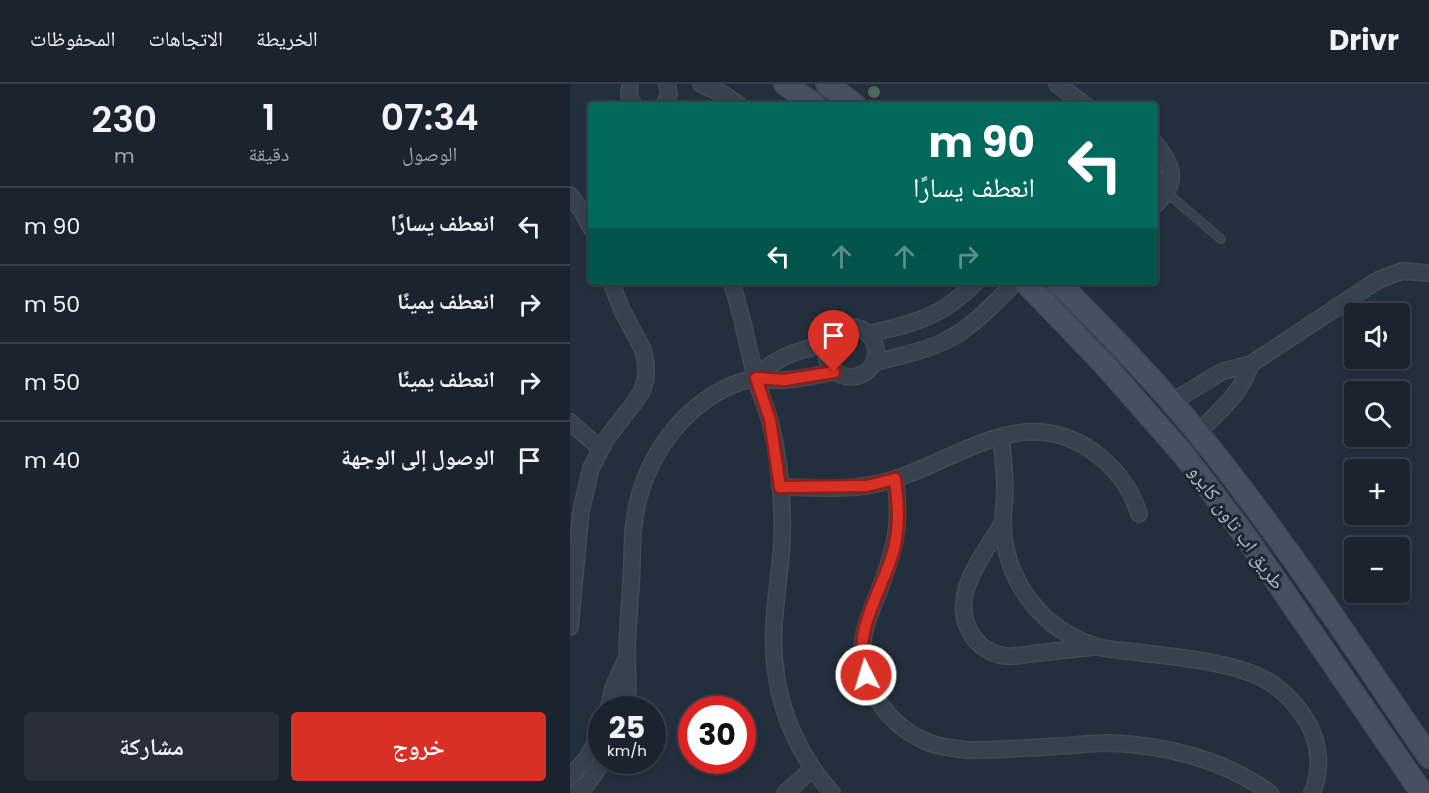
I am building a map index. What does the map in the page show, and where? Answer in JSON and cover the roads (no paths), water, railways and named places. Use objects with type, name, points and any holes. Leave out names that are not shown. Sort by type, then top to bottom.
[{"type":"street","points":[[630,84],[629,96],[632,102]]},
{"type":"street","points":[[665,102],[669,94],[667,84]]},
{"type":"street","points":[[700,84],[735,102]]},
{"type":"street","points":[[785,84],[811,102]]},
{"type":"street","points":[[826,84],[851,102]]},
{"type":"street","points":[[1057,84],[1081,102]]},
{"type":"street","points":[[1158,147],[1166,157],[1171,184],[1167,193],[1158,202]]},
{"type":"street","points":[[1158,181],[1167,193]]},
{"type":"street","points":[[570,195],[588,222]]},
{"type":"street","points":[[1172,402],[1221,372],[1251,364],[1378,280],[1402,270],[1429,273]]},
{"type":"street","points":[[570,627],[585,489],[600,448],[642,392],[646,378],[644,350],[622,310],[617,285]]},
{"type":"street","points":[[732,285],[756,378],[770,420],[780,487],[783,534],[773,645],[776,676],[794,739],[812,769],[832,793]]},
{"type":"street","points":[[868,334],[924,320],[954,303],[973,285]]},
{"type":"street","points":[[874,363],[935,346],[955,336],[973,324],[1013,285]]},
{"type":"street","name":"طريق اب تاون كايرو","points":[[1027,285],[1104,364],[1183,454],[1246,537],[1422,793]]},
{"type":"street","name":"طريق اب تاون كايرو","points":[[1067,285],[1172,402],[1268,524],[1429,757]]},
{"type":"street","points":[[627,696],[627,657],[637,503],[647,472],[663,443],[684,418],[710,398],[739,383],[756,378],[793,379],[834,372],[853,378],[866,373],[874,363],[876,348],[868,334],[858,328],[845,328],[834,333],[827,343],[826,356],[834,372]]},
{"type":"street","points":[[756,378],[780,357],[827,343]]},
{"type":"street","points":[[1198,433],[1237,394],[1251,364]]},
{"type":"street","points":[[570,422],[600,448]]},
{"type":"street","points":[[780,487],[867,486],[895,479],[968,447],[1017,432],[1034,430],[1050,432],[1085,446],[1102,458],[1126,484],[1139,514]]},
{"type":"street","points":[[1001,437],[1005,478],[1003,522],[1009,558],[1031,602],[1061,630],[1097,646],[1191,659],[1241,670],[1264,678],[1284,692],[1300,710],[1314,738],[1319,768],[1312,793]]},
{"type":"street","points":[[895,479],[898,526],[894,549],[868,619],[863,638],[862,656],[874,696],[887,714],[904,729],[924,740],[945,747],[968,750],[1108,743],[1146,746],[1183,753],[1219,765],[1253,781],[1270,793]]},
{"type":"street","points":[[1003,522],[963,597],[962,614],[967,629],[977,642],[990,651],[1006,656],[1097,646]]},
{"type":"street","points":[[612,696],[616,680],[627,657]]},
{"type":"street","points":[[570,777],[588,756]]},
{"type":"street","points":[[785,793],[812,769]]},
{"type":"street","points":[[576,793],[594,774]]},
{"type":"lane","points":[[1167,193],[1221,239]]}]
